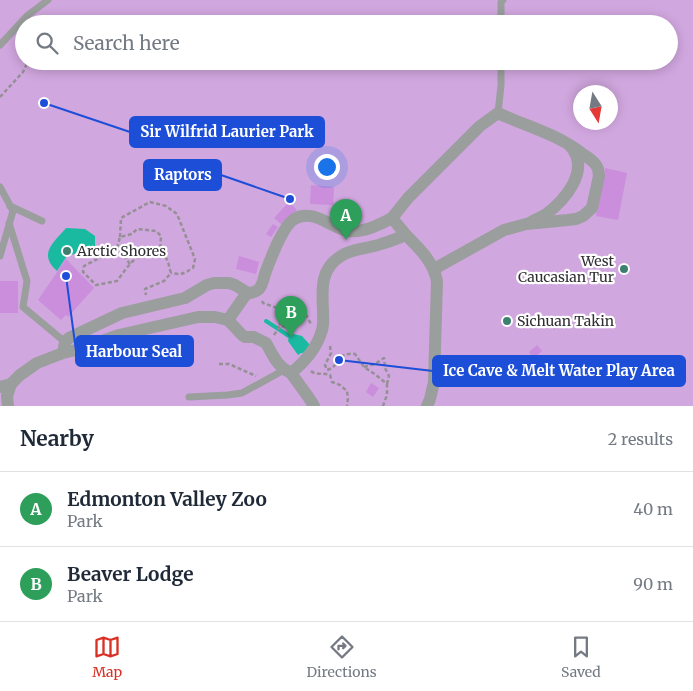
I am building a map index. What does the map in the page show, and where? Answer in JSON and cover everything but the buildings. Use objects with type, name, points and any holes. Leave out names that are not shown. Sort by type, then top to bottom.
[{"type":"street","points":[[228,320],[244,297],[261,286],[280,239],[294,220],[310,216],[341,229],[360,231],[392,218],[408,198],[480,126],[498,113],[573,145],[594,162],[599,176],[592,208],[583,216],[576,219],[526,224],[504,230],[434,269]]},
{"type":"street","points":[[526,224],[543,216],[550,210],[568,193],[575,180],[578,171],[578,160],[575,152],[566,142]]},
{"type":"street","points":[[392,218],[422,251],[436,274],[434,382],[427,406]]},
{"type":"street","points":[[288,371],[313,348],[323,328],[323,281],[328,268],[334,261],[341,255],[380,245],[406,235]]},
{"type":"street","points":[[64,348],[69,338],[122,313],[185,298],[207,285],[229,283],[253,292]]},
{"type":"street","points":[[148,306],[151,329]]},
{"type":"street","points":[[8,406],[5,386],[37,363],[64,348],[80,349],[119,335],[198,317],[215,317],[228,320],[245,337],[254,337],[266,342],[272,356],[288,371],[310,398],[314,406]]},
{"type":"lane","points":[[28,15],[48,0]]},
{"type":"lane","points":[[501,15],[501,2],[503,0]]},
{"type":"lane","points":[[0,45],[15,29]]},
{"type":"lane","points":[[498,113],[501,70]]},
{"type":"lane","points":[[0,187],[13,211],[0,256]]},
{"type":"lane","points":[[10,206],[42,221]]},
{"type":"lane","points":[[9,223],[27,281],[23,306],[64,348]]},
{"type":"lane","points":[[189,397],[242,393],[288,371]]},
{"type":"path","points":[[0,97],[24,70]]},
{"type":"path","points":[[117,248],[120,237],[121,218],[150,202],[166,206],[177,214],[195,259],[193,268],[189,271],[181,275],[171,273]]},
{"type":"path","points":[[120,237],[132,234],[137,229],[156,231],[161,236],[160,252]]},
{"type":"path","points":[[130,264],[117,248],[109,247],[103,256],[84,266],[82,272],[96,286],[118,280],[138,256],[148,252],[160,252],[166,256],[171,273]]},
{"type":"path","points":[[148,306],[145,289],[164,281],[171,273]]},
{"type":"path","points":[[253,292],[263,303],[280,310],[280,326],[275,333]]},
{"type":"path","points":[[280,326],[292,325],[292,316],[295,311],[304,311],[313,329],[313,373],[330,375],[332,382],[340,385],[347,391],[347,406]]},
{"type":"path","points":[[313,348],[330,345],[331,354],[325,365],[327,370],[336,365],[340,357],[347,353],[355,354],[364,367],[387,384]]},
{"type":"path","points":[[364,367],[375,364],[384,358],[389,376],[387,395],[383,406]]},
{"type":"path","points":[[218,364],[229,364],[256,376]]},
{"type":"shaded area","points":[[0,0],[693,0],[693,406],[0,406]]},
{"type":"shaded area","name":"Arctic Shores","points":[[66,228],[85,229],[95,236],[95,248],[67,256],[57,271],[51,265],[48,254],[52,244]]},
{"type":"shaded area","points":[[294,334],[302,336],[310,345],[303,353],[298,355],[288,341],[289,336]]},
{"type":"waterway","points":[[266,321],[289,336]]},
{"type":"place","name":"Sir Wilfrid Laurier Park","points":[[44,103]]},
{"type":"place","name":"Raptors","points":[[290,199]]},
{"type":"place","name":"Edmonton Valley Zoo","points":[[346,240]]},
{"type":"place","name":"Arctic Shores","points":[[67,251]]},
{"type":"place","name":"West Caucasian Tur","points":[[624,269]]},
{"type":"place","name":"Harbour Seal","points":[[66,276]]},
{"type":"place","name":"Sichuan Takin","points":[[507,321]]},
{"type":"place","name":"Beaver Lodge","points":[[291,337]]},
{"type":"place","name":"Ice Cave & Melt Water Play Area","points":[[339,360]]}]
